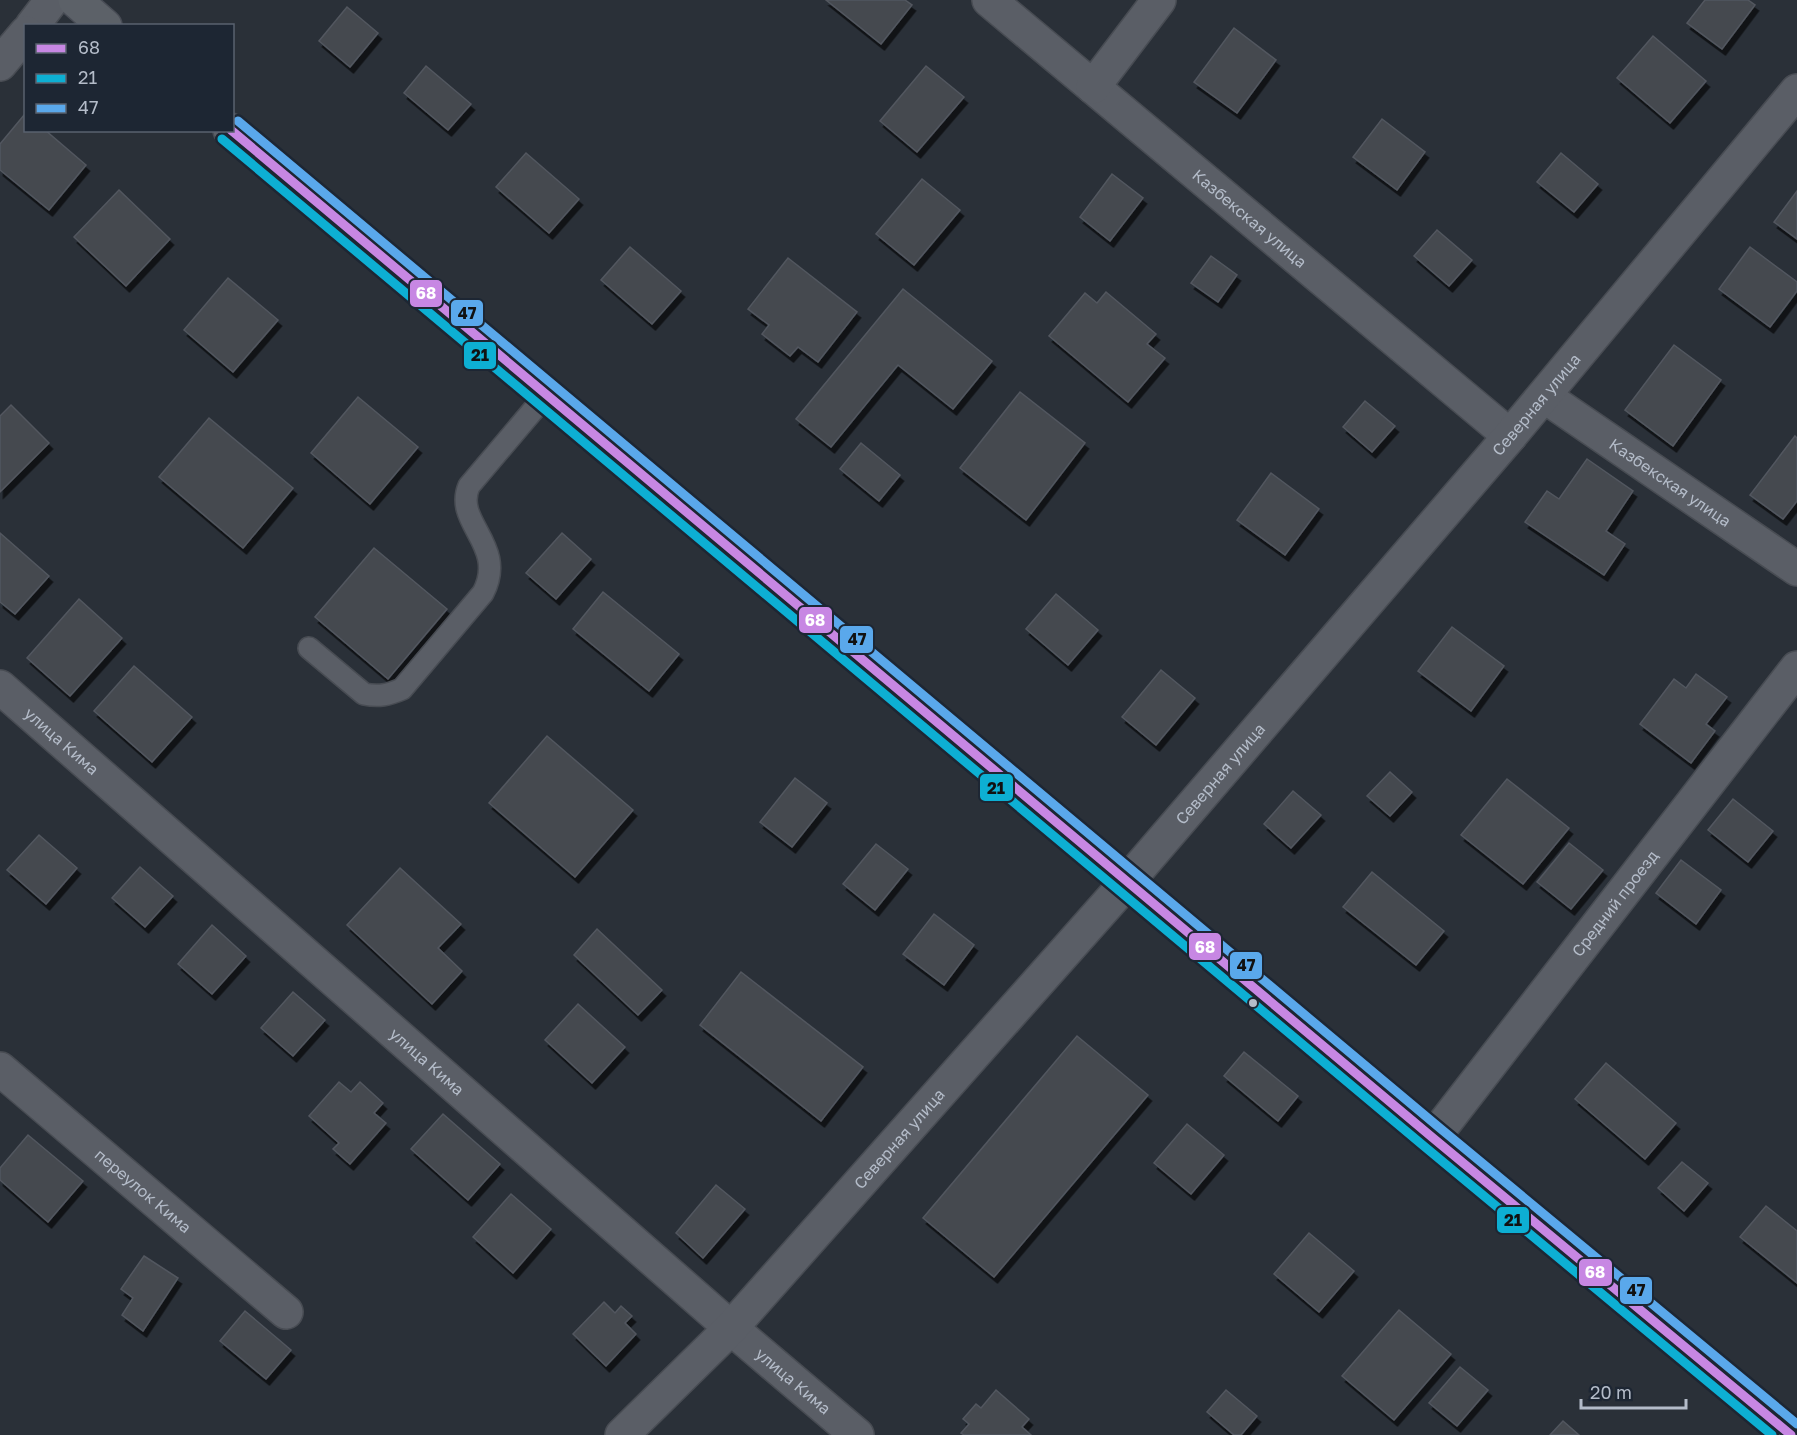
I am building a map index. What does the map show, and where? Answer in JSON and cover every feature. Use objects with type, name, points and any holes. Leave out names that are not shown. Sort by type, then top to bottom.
[{"type":"main road","points":[[75,0],[103,24]]},
{"type":"main road","points":[[232,132],[1432,1138],[1791,1435]]},
{"type":"street","points":[[34,24],[52,0]]},
{"type":"street","name":"Казбекская улица","points":[[989,0],[1510,436]]},
{"type":"street","points":[[1093,87],[1159,0]]},
{"type":"street","points":[[0,64],[24,35]]},
{"type":"street","name":"Северная улица","points":[[622,1435],[730,1328],[1126,882],[1544,396],[1797,91]]},
{"type":"street","name":"Казбекская улица","points":[[1544,396],[1797,569]]},
{"type":"street","name":"Средний проезд","points":[[1432,1138],[1797,668]]},
{"type":"street","name":"улица Кима","points":[[0,687],[730,1328],[857,1435]]},
{"type":"street","name":"переулок Кима","points":[[0,1069],[286,1312]]},
{"type":"lane","points":[[309,648],[364,694],[376,697],[402,689],[483,593],[488,583],[491,571],[488,554],[468,512],[465,495],[469,486],[546,395]]},
{"type":"building","points":[[826,0],[905,0],[912,5],[881,44]]},
{"type":"building","points":[[1705,0],[1748,0],[1755,5],[1722,49],[1687,23]]},
{"type":"building","points":[[347,7],[378,33],[350,67],[319,41]]},
{"type":"building","points":[[1234,28],[1276,60],[1237,113],[1194,82]]},
{"type":"building","points":[[1653,36],[1706,81],[1670,123],[1617,78]]},
{"type":"building","points":[[426,66],[471,104],[448,130],[404,93]]},
{"type":"building","points":[[926,66],[964,97],[917,152],[880,121]]},
{"type":"building","points":[[24,115],[24,132],[47,132],[86,165],[49,210],[0,170],[0,144]]},
{"type":"building","points":[[1382,119],[1425,152],[1397,190],[1353,157]]},
{"type":"building","points":[[526,153],[579,199],[549,233],[496,187]]},
{"type":"building","points":[[1561,153],[1598,184],[1574,212],[1537,182]]},
{"type":"building","points":[[1112,174],[1143,198],[1110,241],[1080,217]]},
{"type":"building","points":[[922,179],[960,210],[914,265],[876,234]]},
{"type":"building","points":[[119,190],[170,239],[126,286],[74,237]]},
{"type":"building","points":[[1797,191],[1797,239],[1774,222]]},
{"type":"building","points":[[1437,230],[1472,260],[1449,286],[1414,256]]},
{"type":"building","points":[[630,247],[681,291],[652,324],[601,280]]},
{"type":"building","points":[[1750,247],[1797,282],[1797,291],[1770,327],[1719,289]]},
{"type":"building","points":[[1211,256],[1237,275],[1218,302],[1191,283]]},
{"type":"building","points":[[788,258],[857,312],[818,362],[798,347],[790,356],[762,334],[769,325],[748,309]]},
{"type":"building","points":[[228,278],[278,320],[233,372],[184,330]]},
{"type":"building","points":[[903,289],[992,361],[953,409],[898,365],[831,447],[796,419]]},
{"type":"building","points":[[1106,292],[1156,334],[1147,344],[1165,358],[1128,402],[1049,336],[1085,293],[1097,303]]},
{"type":"building","points":[[1674,345],[1721,380],[1673,446],[1625,410]]},
{"type":"building","points":[[1020,392],[1085,443],[1026,520],[960,468]]},
{"type":"building","points":[[358,397],[418,447],[370,504],[311,453]]},
{"type":"building","points":[[1365,401],[1395,426],[1372,452],[1343,427]]},
{"type":"building","points":[[11,405],[49,443],[0,492],[0,416]]},
{"type":"building","points":[[209,418],[293,488],[243,548],[159,477]]},
{"type":"building","points":[[1795,436],[1797,438],[1797,501],[1783,519],[1750,495]]},
{"type":"building","points":[[861,443],[900,475],[879,501],[840,469]]},
{"type":"building","points":[[1587,459],[1633,491],[1606,531],[1625,544],[1604,575],[1525,522],[1547,491],[1559,499]]},
{"type":"building","points":[[1271,473],[1319,509],[1285,555],[1237,520]]},
{"type":"building","points":[[0,533],[49,576],[15,614],[0,602]]},
{"type":"building","points":[[562,533],[591,559],[556,599],[526,573]]},
{"type":"building","points":[[374,548],[447,609],[388,679],[315,617]]},
{"type":"building","points":[[603,592],[679,654],[649,691],[573,629]]},
{"type":"building","points":[[1056,594],[1098,630],[1068,665],[1026,629]]},
{"type":"building","points":[[79,599],[122,638],[70,696],[27,658]]},
{"type":"building","points":[[1452,627],[1504,666],[1471,711],[1418,671]]},
{"type":"building","points":[[134,666],[192,717],[152,762],[94,711]]},
{"type":"building","points":[[1161,670],[1195,698],[1156,745],[1122,717]]},
{"type":"building","points":[[1696,674],[1727,697],[1706,724],[1715,731],[1691,763],[1640,724],[1674,679],[1686,688]]},
{"type":"building","points":[[547,736],[633,810],[575,877],[489,803]]},
{"type":"building","points":[[1390,772],[1412,792],[1390,816],[1367,796]]},
{"type":"building","points":[[795,778],[827,803],[792,847],[760,822]]},
{"type":"building","points":[[1507,779],[1569,828],[1523,884],[1461,835]]},
{"type":"building","points":[[1293,791],[1321,815],[1291,848],[1264,824]]},
{"type":"building","points":[[1733,799],[1773,831],[1748,862],[1708,830]]},
{"type":"building","points":[[39,835],[77,868],[46,904],[7,870]]},
{"type":"building","points":[[1569,843],[1603,870],[1571,909],[1537,882]]},
{"type":"building","points":[[876,844],[908,869],[875,910],[843,884]]},
{"type":"building","points":[[1681,860],[1721,890],[1696,924],[1656,893]]},
{"type":"building","points":[[140,867],[173,896],[145,927],[112,898]]},
{"type":"building","points":[[400,868],[461,924],[438,948],[462,971],[432,1004],[347,925]]},
{"type":"building","points":[[1372,872],[1444,931],[1416,965],[1343,907]]},
{"type":"building","points":[[934,914],[974,945],[944,985],[903,954]]},
{"type":"building","points":[[212,925],[246,956],[212,994],[178,964]]},
{"type":"building","points":[[597,929],[662,990],[638,1015],[574,955]]},
{"type":"building","points":[[741,972],[863,1067],[821,1121],[700,1025]]},
{"type":"building","points":[[293,992],[325,1020],[293,1056],[261,1028]]},
{"type":"building","points":[[578,1004],[625,1047],[592,1083],[545,1040]]},
{"type":"building","points":[[1077,1036],[1148,1095],[994,1277],[923,1218]]},
{"type":"building","points":[[1244,1052],[1298,1096],[1278,1121],[1224,1076]]},
{"type":"building","points":[[1606,1063],[1676,1123],[1645,1159],[1575,1099]]},
{"type":"building","points":[[339,1082],[351,1092],[360,1082],[383,1103],[374,1113],[386,1123],[350,1164],[333,1149],[339,1143],[309,1116]]},
{"type":"building","points":[[443,1114],[500,1164],[468,1200],[411,1149]]},
{"type":"building","points":[[1187,1124],[1224,1155],[1191,1194],[1154,1163]]},
{"type":"building","points":[[28,1135],[83,1181],[48,1222],[0,1180],[0,1168]]},
{"type":"building","points":[[1682,1162],[1708,1183],[1684,1211],[1658,1188]]},
{"type":"building","points":[[716,1185],[745,1209],[703,1258],[676,1233]]},
{"type":"building","points":[[511,1194],[551,1229],[513,1273],[473,1237]]},
{"type":"building","points":[[1766,1206],[1797,1231],[1797,1283],[1740,1237]]},
{"type":"building","points":[[1309,1233],[1354,1271],[1319,1312],[1274,1274]]},
{"type":"building","points":[[144,1256],[178,1278],[143,1331],[122,1315],[133,1298],[121,1289]]},
{"type":"building","points":[[604,1302],[615,1313],[621,1306],[632,1316],[625,1323],[636,1334],[606,1366],[573,1334]]},
{"type":"building","points":[[1399,1310],[1451,1354],[1394,1420],[1342,1376]]},
{"type":"building","points":[[245,1311],[291,1350],[266,1379],[220,1341]]},
{"type":"building","points":[[1460,1367],[1488,1390],[1457,1426],[1429,1403]]},
{"type":"building","points":[[996,1390],[1029,1419],[1022,1427],[1031,1435],[964,1435],[961,1433],[969,1424],[963,1419],[976,1404],[981,1408]]},
{"type":"building","points":[[1226,1390],[1257,1416],[1241,1435],[1234,1435],[1207,1412]]},
{"type":"building","points":[[1563,1421],[1579,1435],[1550,1435]]},
{"type":"transit line","name":"47","points":[[238,121],[1441,1129],[1797,1424]]},
{"type":"transit line","name":"68","points":[[233,132],[1433,1138],[1791,1435]]},
{"type":"transit line","name":"21","points":[[222,139],[1772,1435]]}]
